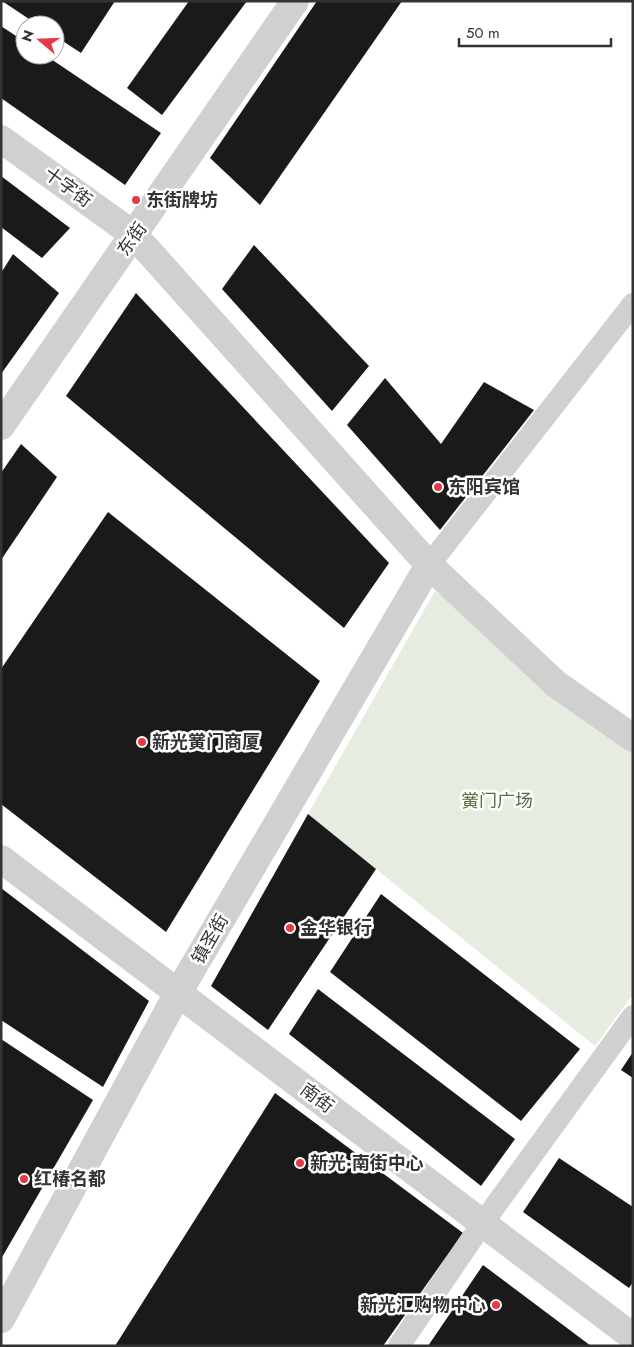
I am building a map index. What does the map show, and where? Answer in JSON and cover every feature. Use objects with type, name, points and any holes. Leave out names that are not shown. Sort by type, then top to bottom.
[{"type":"street","name":"东街","points":[[1,426],[295,1]]},
{"type":"street","name":"十字街","points":[[1,139],[134,235],[429,565],[556,684],[633,738]]},
{"type":"street","points":[[429,565],[633,304]]},
{"type":"street","name":"镇圣街","points":[[1,1319],[178,993],[429,565]]},
{"type":"street","name":"南街","points":[[1,859],[633,1337]]},
{"type":"street","points":[[399,1346],[482,1224],[633,1016]]},
{"type":"green space","name":"黉门广场","points":[[435,591],[556,684],[633,738],[633,994],[595,1046],[308,814]]},
{"type":"building","points":[[2,1],[115,1],[81,53],[65,43],[65,15],[23,15]]},
{"type":"building","points":[[189,1],[247,1],[162,115],[127,88]]},
{"type":"building","points":[[317,1],[402,1],[260,205],[210,158]]},
{"type":"building","points":[[1,26],[15,35],[15,65],[60,65],[161,133],[125,185],[1,98]]},
{"type":"building","points":[[1,176],[70,228],[42,258],[1,227]]},
{"type":"building","points":[[254,245],[369,366],[332,411],[222,289]]},
{"type":"building","points":[[13,254],[59,293],[1,374],[1,273]]},
{"type":"building","points":[[136,293],[389,563],[344,628],[66,396]]},
{"type":"building","name":"东阳宾馆","points":[[385,378],[441,444],[484,382],[534,410],[440,530],[347,425]]},
{"type":"building","points":[[21,444],[57,477],[1,560],[1,473]]},
{"type":"building","name":"新光黉门商厦","points":[[108,512],[320,681],[166,932],[1,804],[1,669]]},
{"type":"building","name":"金华银行","points":[[308,814],[376,869],[268,1030],[211,986]]},
{"type":"building","points":[[1,888],[149,1001],[103,1087],[1,1020]]},
{"type":"building","points":[[381,894],[580,1049],[521,1121],[330,972]]},
{"type":"building","points":[[318,989],[515,1139],[481,1186],[289,1034]]},
{"type":"building","name":"红椿名都","points":[[1,1039],[93,1100],[1,1259]]},
{"type":"building","points":[[633,1052],[633,1078],[621,1070]]},
{"type":"building","name":"新光·南街中心","points":[[275,1093],[463,1233],[383,1346],[115,1346]]},
{"type":"building","points":[[559,1158],[633,1207],[633,1282],[629,1288],[523,1212]]},
{"type":"building","name":"新光汇购物中心","points":[[483,1265],[591,1346],[428,1346]]},
{"type":"place","name":"东街牌坊","points":[[136,200]]},
{"type":"place","name":"东阳宾馆","points":[[438,487]]},
{"type":"place","name":"新光黉门商厦","points":[[142,742]]},
{"type":"place","name":"金华银行","points":[[290,928]]},
{"type":"place","name":"新光·南街中心","points":[[300,1163]]},
{"type":"place","name":"红椿名都","points":[[24,1179]]},
{"type":"place","name":"新光汇购物中心","points":[[496,1305]]}]
